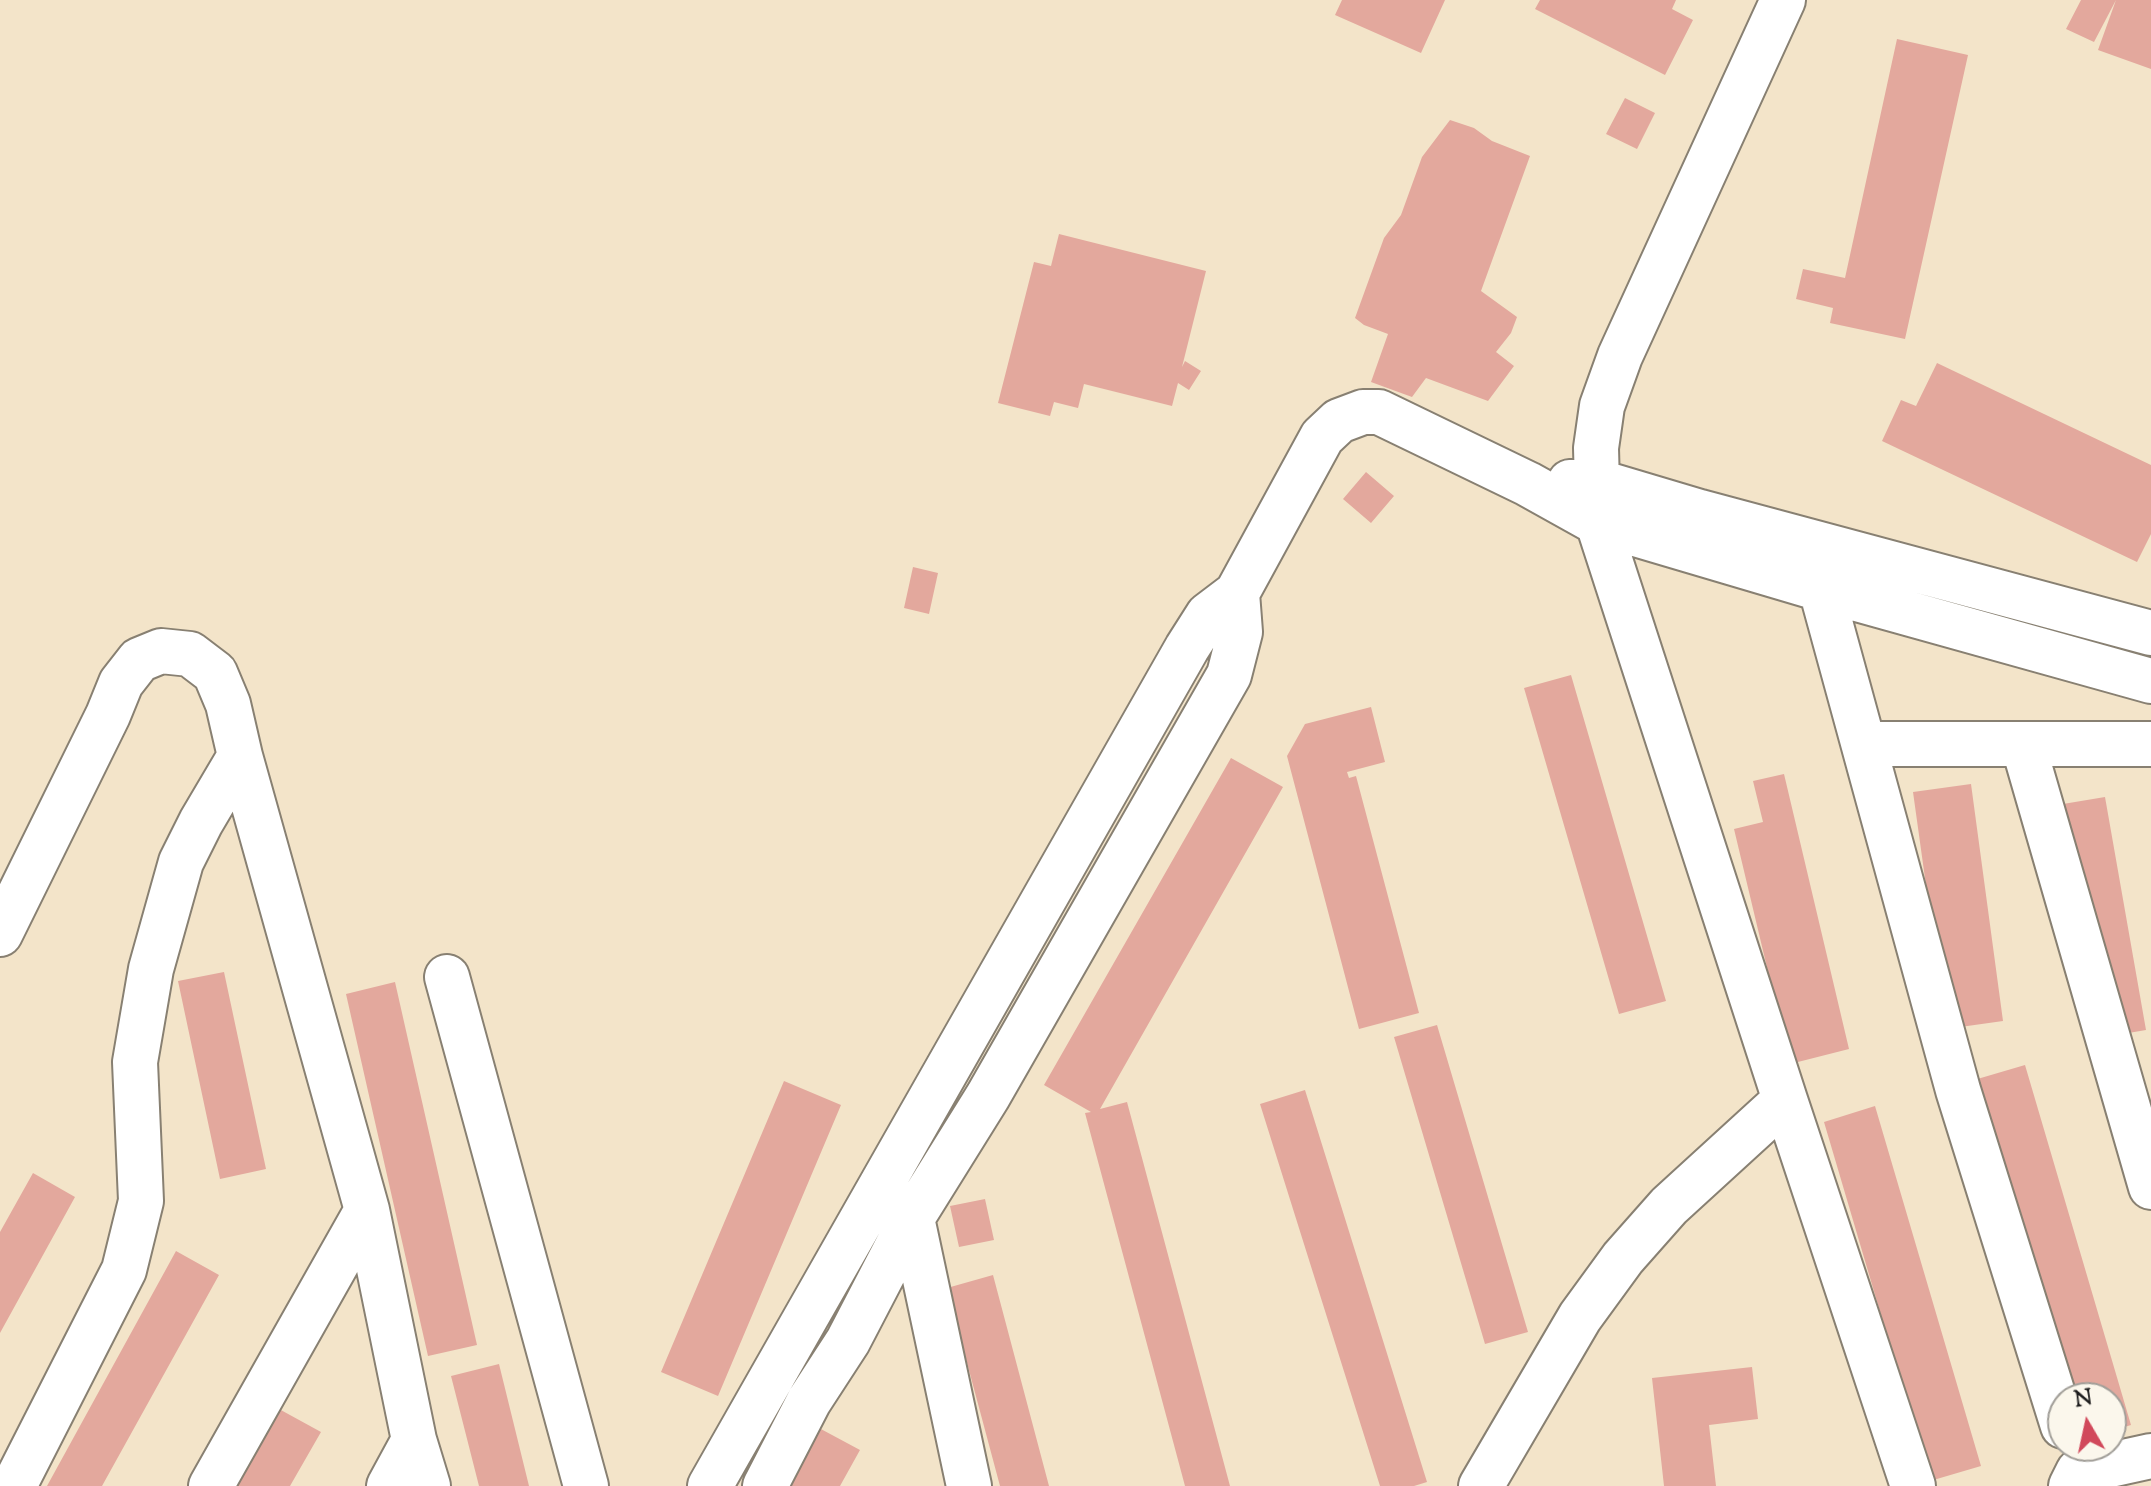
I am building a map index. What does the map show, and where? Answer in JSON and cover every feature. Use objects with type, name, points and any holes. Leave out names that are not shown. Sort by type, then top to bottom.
[{"type":"street","points":[[1783,0],[1620,356],[1602,406],[1596,448],[1597,502],[1785,1100],[1913,1486]]},
{"type":"street","points":[[710,1486],[1187,648],[1208,615],[1237,593],[1322,437],[1339,421],[1363,412],[1379,412],[1528,484],[1597,502],[1821,589],[2150,683]]},
{"type":"street","points":[[1597,502],[1700,512],[2151,633]]},
{"type":"street","points":[[1821,589],[1958,1090],[2049,1382]]},
{"type":"street","points":[[765,1486],[809,1401],[848,1341],[912,1218],[988,1096],[1229,675],[1240,632],[1237,593]]},
{"type":"street","points":[[0,934],[121,683],[139,660],[161,651],[190,654],[215,673],[228,704],[367,1210],[414,1440],[428,1486]]},
{"type":"street","points":[[1865,744],[2151,744]]},
{"type":"street","points":[[2023,744],[2151,1187]]},
{"type":"street","points":[[14,1486],[124,1270],[141,1201],[135,1062],[151,969],[181,862],[240,756]]},
{"type":"street","points":[[447,977],[586,1486]]},
{"type":"street","points":[[945,1074],[988,1096]]},
{"type":"street","points":[[1481,1486],[1580,1317],[1623,1258],[1669,1206],[1785,1100]]},
{"type":"street","points":[[211,1486],[367,1210]]},
{"type":"street","points":[[912,1218],[969,1486]]},
{"type":"street","points":[[389,1486],[414,1440]]},
{"type":"street","points":[[2073,1468],[2151,1456]]},
{"type":"building","points":[[1342,0],[1445,0],[1421,53],[1335,15]]},
{"type":"building","points":[[1540,0],[1676,0],[1672,9],[1693,20],[1665,75],[1535,9]]},
{"type":"building","points":[[2081,0],[2116,0],[2094,42],[2066,29]]},
{"type":"building","points":[[2116,0],[2151,0],[2151,69],[2098,50]]},
{"type":"building","points":[[1897,39],[1968,55],[1905,339],[1830,323],[1833,308],[1796,299],[1803,269],[1845,278]]},
{"type":"building","points":[[1625,98],[1655,113],[1637,149],[1606,134]]},
{"type":"building","points":[[1450,120],[1474,128],[1492,141],[1530,156],[1481,291],[1517,317],[1511,333],[1496,352],[1514,366],[1488,401],[1426,378],[1412,397],[1371,382],[1388,334],[1355,318],[1384,238],[1401,215],[1422,157]]},
{"type":"building","points":[[1059,234],[1206,271],[1182,367],[1185,361],[1201,371],[1189,390],[1178,383],[1172,406],[1084,384],[1078,408],[1054,402],[1050,416],[998,403],[1034,262],[1051,266]]},
{"type":"building","points":[[1937,363],[2151,465],[2151,534],[2137,562],[1882,441],[1901,400],[1916,406]]},
{"type":"building","points":[[1366,472],[1394,496],[1371,523],[1343,499]]},
{"type":"building","points":[[913,567],[938,573],[929,614],[904,608]]},
{"type":"building","points":[[1571,675],[1666,1001],[1619,1014],[1524,688]]},
{"type":"building","points":[[1371,707],[1385,762],[1347,772],[1349,778],[1356,776],[1419,1013],[1359,1029],[1287,756],[1305,724]]},
{"type":"building","points":[[1231,758],[1283,787],[1100,1109],[1127,1102],[1230,1486],[1185,1486],[1085,1113],[1091,1112],[1044,1085]]},
{"type":"building","points":[[1784,774],[1849,1049],[1790,1064],[1734,829],[1763,822],[1753,781]]},
{"type":"building","points":[[1971,784],[2003,1021],[1946,1029],[1913,792]]},
{"type":"building","points":[[2105,797],[2146,1030],[2087,1040],[2045,807]]},
{"type":"building","points":[[224,972],[266,1169],[220,1179],[178,981]]},
{"type":"building","points":[[395,982],[477,1345],[428,1356],[346,994]]},
{"type":"building","points":[[1437,1025],[1528,1332],[1485,1344],[1394,1037]]},
{"type":"building","points":[[2025,1065],[2118,1382],[2063,1382],[1974,1080]]},
{"type":"building","points":[[784,1081],[841,1105],[718,1396],[661,1372]]},
{"type":"building","points":[[1305,1090],[1427,1482],[1414,1486],[1380,1486],[1260,1104]]},
{"type":"building","points":[[1875,1106],[1981,1466],[1930,1481],[1824,1122]]},
{"type":"building","points":[[33,1173],[75,1197],[0,1333],[0,1232]]},
{"type":"building","points":[[985,1199],[994,1240],[959,1247],[950,1206]]},
{"type":"building","points":[[176,1251],[219,1275],[102,1486],[47,1486]]},
{"type":"building","points":[[993,1275],[1049,1486],[1000,1486],[947,1288]]},
{"type":"building","points":[[499,1364],[529,1486],[479,1486],[451,1376]]},
{"type":"building","points":[[1752,1367],[1758,1419],[1709,1425],[1716,1486],[1664,1486],[1652,1378]]},
{"type":"building","points":[[279,1409],[321,1432],[290,1486],[235,1486]]},
{"type":"building","points":[[819,1428],[860,1450],[840,1486],[786,1486]]}]
